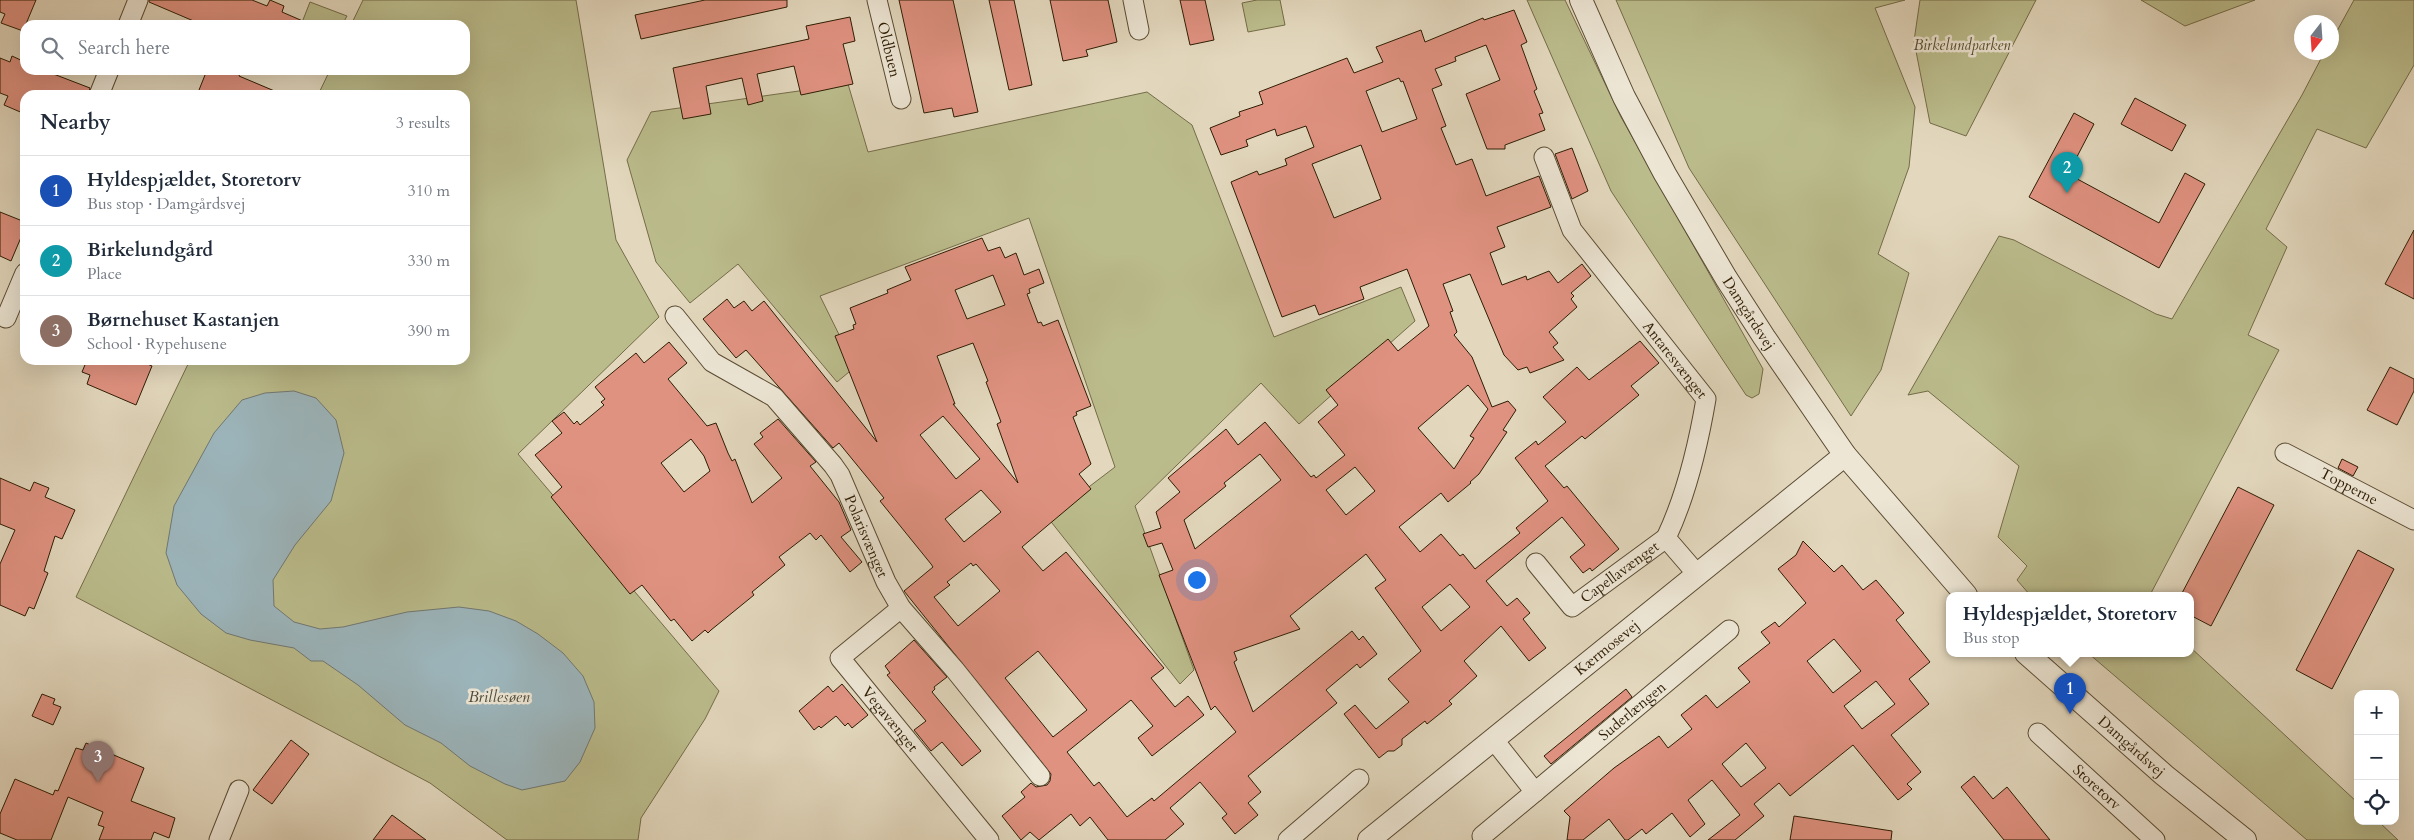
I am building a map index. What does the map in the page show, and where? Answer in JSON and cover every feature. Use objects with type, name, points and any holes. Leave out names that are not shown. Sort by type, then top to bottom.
[{"type":"street","points":[[130,20],[138,0]]},
{"type":"street","name":"Oldbuen","points":[[878,0],[901,99]]},
{"type":"street","points":[[1133,0],[1139,30]]},
{"type":"street","name":"Damgårdsvej","points":[[1581,0],[1624,97],[1670,182],[1755,322],[1845,455],[1963,592]]},
{"type":"street","points":[[101,90],[107,75]]},
{"type":"street","name":"Antaresvænget","points":[[1544,157],[1572,230],[1706,399],[1698,447],[1677,515],[1666,538]]},
{"type":"street","points":[[6,318],[20,284]]},
{"type":"street","name":"Polarisvænget","points":[[675,316],[712,362],[774,397],[833,465],[840,475],[886,582],[900,608],[955,670],[1040,776]]},
{"type":"street","name":"Topperne","points":[[2285,454],[2414,520]]},
{"type":"street","name":"Kærmosevej","points":[[1369,840],[1845,455]]},
{"type":"street","points":[[1666,538],[1697,574]]},
{"type":"street","name":"Capellavænget","points":[[1536,563],[1572,607],[1666,538]]},
{"type":"street","name":"Vegavænget","points":[[900,608],[840,658],[989,840]]},
{"type":"street","name":"Suderlængen","points":[[1482,836],[1729,630]]},
{"type":"street","name":"Damgårdsvej","points":[[2031,657],[2164,775],[2243,839]]},
{"type":"street","name":"Storetorv","points":[[2038,733],[2156,840]]},
{"type":"street","points":[[1493,739],[1535,792]]},
{"type":"street","points":[[1288,840],[1359,779]]},
{"type":"street","points":[[219,840],[239,790]]},
{"type":"green space","points":[[363,0],[576,0],[616,240],[659,317],[518,454],[719,691],[705,719],[641,818],[638,840],[507,840],[430,783],[76,597],[188,365],[470,365],[470,90],[320,90],[328,75],[470,75],[470,20],[353,20]]},
{"type":"green space","points":[[1257,0],[1280,0],[1285,25],[1248,32],[1242,3]]},
{"type":"green space","points":[[1527,0],[1565,0],[1621,117],[1763,369],[1759,394],[1752,398],[1746,395],[1611,191]]},
{"type":"green space","points":[[1616,0],[1905,0],[1875,8],[1915,107],[1909,167],[1878,254],[1909,273],[1881,370],[1851,416],[1689,168]]},
{"type":"green space","name":"Birkelundparken","points":[[1920,0],[2036,0],[1966,136],[1930,123],[1914,41]]},
{"type":"green space","points":[[2141,0],[2255,0],[2185,26]]},
{"type":"green space","points":[[2354,0],[2414,0],[2414,65],[2366,148],[2317,129],[2266,229],[2287,247],[2248,335],[2279,350],[2152,592],[2027,592],[2017,580],[2027,566],[1998,537],[2019,466],[1928,391],[1908,395],[1999,236],[2014,240],[2156,314],[2172,319],[2320,60],[2339,60],[2339,27]]},
{"type":"green space","points":[[310,2],[347,16],[345,20],[303,20]]},
{"type":"green space","points":[[848,84],[868,152],[1147,92],[1192,125],[1274,337],[1401,287],[1415,321],[1299,424],[1261,383],[1135,506],[1194,670],[1180,684],[1048,518],[1115,467],[1029,218],[820,296],[855,367],[837,382],[738,264],[690,303],[656,262],[627,160],[651,112]]},
{"type":"green space","points":[[2194,651],[2354,799],[2354,825],[2382,825],[2398,840],[2307,840],[2093,657],[2194,657]]},
{"type":"water","name":"Brillesøen","points":[[294,391],[316,398],[336,420],[344,453],[331,501],[295,545],[273,580],[274,606],[294,622],[320,629],[343,627],[407,612],[459,607],[489,611],[516,621],[538,634],[563,653],[583,676],[594,702],[595,728],[580,762],[565,781],[522,790],[505,784],[470,766],[441,743],[405,725],[358,685],[323,661],[311,661],[294,648],[250,640],[226,633],[201,614],[177,585],[166,553],[174,506],[214,433],[242,400],[265,393]]},
{"type":"building","points":[[0,0],[36,0],[28,20],[20,20],[20,30],[1,23],[5,14],[0,12]]},
{"type":"building","points":[[149,0],[252,0],[267,6],[270,0],[284,6],[282,12],[300,20],[191,20],[149,2]]},
{"type":"building","points":[[705,0],[787,0],[787,7],[641,39],[635,15]]},
{"type":"building","points":[[899,0],[953,0],[978,112],[954,117],[952,108],[924,113]]},
{"type":"building","points":[[989,0],[1014,0],[1032,85],[1009,90]]},
{"type":"building","points":[[1050,0],[1108,0],[1117,42],[1086,50],[1088,56],[1063,61]]},
{"type":"building","points":[[1180,0],[1205,0],[1214,40],[1190,45]]},
{"type":"building","points":[[1514,10],[1527,42],[1521,45],[1537,89],[1534,91],[1543,113],[1539,114],[1545,130],[1505,145],[1505,149],[1487,149],[1466,94],[1500,80],[1486,45],[1455,57],[1456,61],[1435,69],[1442,85],[1432,89],[1446,126],[1441,128],[1456,165],[1472,159],[1486,196],[1539,176],[1551,207],[1497,227],[1505,247],[1490,253],[1502,285],[1526,276],[1527,280],[1549,271],[1558,283],[1582,264],[1591,276],[1571,293],[1574,296],[1571,299],[1577,307],[1549,332],[1558,343],[1553,347],[1564,360],[1530,373],[1527,367],[1518,370],[1504,355],[1470,274],[1443,284],[1453,311],[1450,312],[1457,332],[1454,335],[1472,357],[1492,407],[1508,401],[1516,410],[1503,430],[1507,432],[1471,483],[1448,502],[1441,493],[1399,527],[1420,552],[1441,534],[1460,556],[1463,554],[1475,569],[1520,533],[1516,528],[1548,501],[1515,458],[1536,441],[1538,445],[1566,422],[1543,397],[1577,367],[1589,380],[1640,341],[1659,363],[1631,386],[1639,395],[1585,439],[1582,436],[1545,466],[1564,488],[1567,486],[1619,549],[1592,571],[1590,568],[1583,573],[1570,557],[1585,545],[1562,517],[1486,581],[1507,606],[1517,598],[1530,613],[1523,619],[1546,648],[1529,661],[1501,626],[1464,661],[1477,676],[1449,701],[1452,704],[1427,724],[1425,721],[1402,739],[1402,745],[1394,751],[1388,751],[1379,758],[1344,714],[1355,705],[1376,729],[1409,702],[1388,679],[1421,651],[1375,588],[1386,580],[1366,554],[1290,616],[1300,629],[1234,652],[1237,660],[1234,662],[1253,712],[1352,631],[1359,640],[1363,636],[1377,654],[1360,668],[1357,664],[1326,690],[1337,703],[1248,776],[1261,792],[1248,803],[1258,815],[1235,834],[1222,818],[1227,814],[1200,782],[1170,808],[1184,824],[1165,840],[1108,840],[1090,817],[1080,826],[1071,814],[1039,840],[1030,832],[1021,840],[1002,816],[1025,797],[1021,792],[1031,783],[1036,787],[1047,785],[1051,774],[904,591],[933,567],[880,501],[884,498],[839,443],[833,448],[746,350],[736,358],[703,319],[727,299],[734,308],[744,301],[752,311],[764,301],[877,442],[835,336],[854,329],[853,325],[856,324],[850,308],[888,293],[887,290],[911,280],[905,267],[982,238],[988,251],[1000,247],[1005,258],[1016,253],[1024,275],[1039,269],[1044,283],[1029,289],[1030,293],[1027,294],[1038,323],[1041,322],[1043,326],[1058,320],[1091,406],[1076,412],[1077,415],[1073,417],[1091,464],[1079,474],[1091,489],[1022,547],[1043,571],[1066,552],[1164,668],[1151,678],[1175,707],[1188,696],[1204,715],[1152,756],[1138,738],[1153,726],[1131,700],[1067,752],[1094,786],[1099,782],[1127,817],[1152,798],[1154,801],[1236,732],[1215,706],[1211,710],[1159,575],[1173,570],[1162,543],[1148,547],[1143,534],[1161,528],[1156,512],[1180,492],[1168,478],[1226,429],[1238,445],[1265,422],[1311,477],[1314,475],[1316,478],[1345,455],[1318,422],[1338,405],[1326,390],[1388,339],[1398,351],[1429,326],[1407,269],[1360,287],[1364,299],[1319,315],[1315,305],[1282,317],[1231,182],[1257,171],[1259,175],[1287,165],[1285,159],[1314,147],[1306,126],[1277,136],[1275,129],[1246,140],[1248,146],[1221,155],[1210,128],[1240,116],[1239,112],[1263,104],[1259,92],[1347,58],[1354,73],[1383,62],[1376,47],[1421,30],[1425,42],[1483,18],[1484,20]],"holes":[[[1399,78],[1401,82],[1403,81],[1417,119],[1382,132],[1366,91]],[[1361,145],[1381,199],[1334,218],[1312,164]],[[993,275],[1005,305],[967,319],[955,290]],[[973,343],[988,381],[986,382],[1001,422],[997,424],[1018,483],[953,404],[955,404],[937,356]],[[1468,385],[1488,409],[1470,436],[1474,438],[1454,469],[1418,428]],[[943,416],[980,459],[956,479],[920,435]],[[1260,454],[1281,480],[1195,549],[1184,520],[1226,486],[1224,483]],[[1355,467],[1375,491],[1346,515],[1326,490]],[[981,490],[1001,512],[964,542],[945,519]],[[971,563],[973,566],[976,564],[1000,591],[958,626],[934,597],[950,585],[947,582]],[[1450,584],[1470,607],[1441,631],[1422,607]],[[1038,651],[1087,710],[1053,737],[1005,678]]]},
{"type":"building","points":[[850,17],[855,41],[843,44],[853,84],[801,95],[794,66],[757,74],[763,101],[748,105],[742,78],[706,86],[711,114],[683,119],[673,68],[809,39],[806,26]]},
{"type":"building","points":[[12,56],[20,60],[20,75],[56,75],[90,88],[89,90],[20,90],[20,112],[4,105],[8,96],[0,93],[0,58],[10,62]]},
{"type":"building","points":[[205,75],[239,75],[272,90],[199,90]]},
{"type":"building","points":[[2135,98],[2186,125],[2172,151],[2121,124]]},
{"type":"building","points":[[2074,113],[2094,124],[2068,174],[2159,223],[2185,173],[2205,184],[2159,268],[2029,197]]},
{"type":"building","points":[[1572,148],[1588,191],[1572,199],[1555,154]]},
{"type":"building","points":[[0,212],[20,220],[20,240],[11,261],[0,256]]},
{"type":"building","points":[[2414,230],[2414,299],[2385,284]]},
{"type":"building","points":[[669,342],[687,363],[668,379],[707,426],[716,423],[732,461],[735,459],[752,503],[782,478],[754,444],[763,437],[760,433],[778,419],[816,462],[810,466],[839,502],[851,530],[841,537],[862,562],[850,572],[821,535],[816,540],[810,533],[779,557],[785,565],[752,592],[754,595],[708,633],[705,630],[692,641],[674,619],[671,621],[642,585],[630,594],[551,497],[562,487],[535,455],[562,433],[552,421],[564,412],[574,424],[577,421],[580,425],[604,405],[601,402],[605,399],[595,387],[636,353],[644,363]],"holes":[[[691,439],[704,456],[710,471],[684,492],[661,463]]]},
{"type":"building","points":[[85,365],[152,366],[136,405],[87,384],[90,375],[82,372]]},
{"type":"building","points":[[2390,367],[2414,379],[2414,391],[2397,425],[2367,410]]},
{"type":"building","points":[[2342,459],[2358,467],[2353,476],[2338,468]]},
{"type":"building","points":[[0,478],[30,491],[34,482],[49,488],[45,497],[75,510],[62,539],[55,536],[44,571],[48,573],[34,609],[29,607],[25,616],[0,605],[0,564],[15,530],[0,524]]},
{"type":"building","points":[[2238,487],[2274,505],[2211,626],[2194,617],[2194,592],[2183,592]]},
{"type":"building","points":[[1803,541],[1834,572],[1842,565],[1863,590],[1876,580],[1904,613],[1896,620],[1930,662],[1909,679],[1929,704],[1891,735],[1921,772],[1907,784],[1912,789],[1898,800],[1853,745],[1790,796],[1779,783],[1754,804],[1764,816],[1735,840],[1708,840],[1740,815],[1712,780],[1688,800],[1705,824],[1690,837],[1672,813],[1646,834],[1642,829],[1628,840],[1625,840],[1609,819],[1583,840],[1567,840],[1570,817],[1564,811],[1614,768],[1659,736],[1668,748],[1692,729],[1681,715],[1706,695],[1717,708],[1750,682],[1738,668],[1770,643],[1761,632],[1775,622],[1779,627],[1806,603],[1778,569],[1796,555]],"holes":[[[1834,639],[1861,671],[1833,693],[1807,661]],[[1876,681],[1895,704],[1862,729],[1844,706]],[[1746,743],[1766,768],[1741,787],[1722,764]]]},
{"type":"building","points":[[2358,550],[2394,569],[2332,689],[2296,670]]},
{"type":"building","points":[[914,640],[947,677],[934,687],[935,689],[932,692],[981,751],[962,766],[942,742],[931,751],[914,730],[926,721],[887,675],[890,673],[885,666]]},
{"type":"building","points":[[842,684],[868,715],[852,728],[848,723],[845,726],[836,716],[821,728],[819,726],[814,730],[799,711],[828,686],[833,692]]},
{"type":"building","points":[[1626,689],[1632,697],[1551,764],[1544,756]]},
{"type":"building","points":[[42,694],[55,699],[53,704],[61,707],[53,725],[32,716]]},
{"type":"building","points":[[291,740],[309,754],[272,804],[253,790]]},
{"type":"building","points":[[86,743],[144,768],[131,801],[175,818],[169,838],[154,832],[151,840],[99,840],[104,827],[98,825],[103,812],[68,797],[51,840],[17,840],[0,833],[0,814],[15,779],[53,795],[55,790],[58,791],[76,748],[83,750]]},
{"type":"building","points":[[1974,776],[1993,799],[2007,787],[2050,840],[2004,840],[1961,787]]},
{"type":"building","points":[[392,815],[426,840],[373,840]]},
{"type":"building","points":[[1794,816],[1892,831],[1891,840],[1790,840]]},
{"type":"place","name":"Birkelundgård","points":[[2067,193]]},
{"type":"place","name":"Hyldespjældet, Storetorv","points":[[2070,714]]},
{"type":"place","name":"Børnehuset Kastanjen","points":[[98,782]]}]
